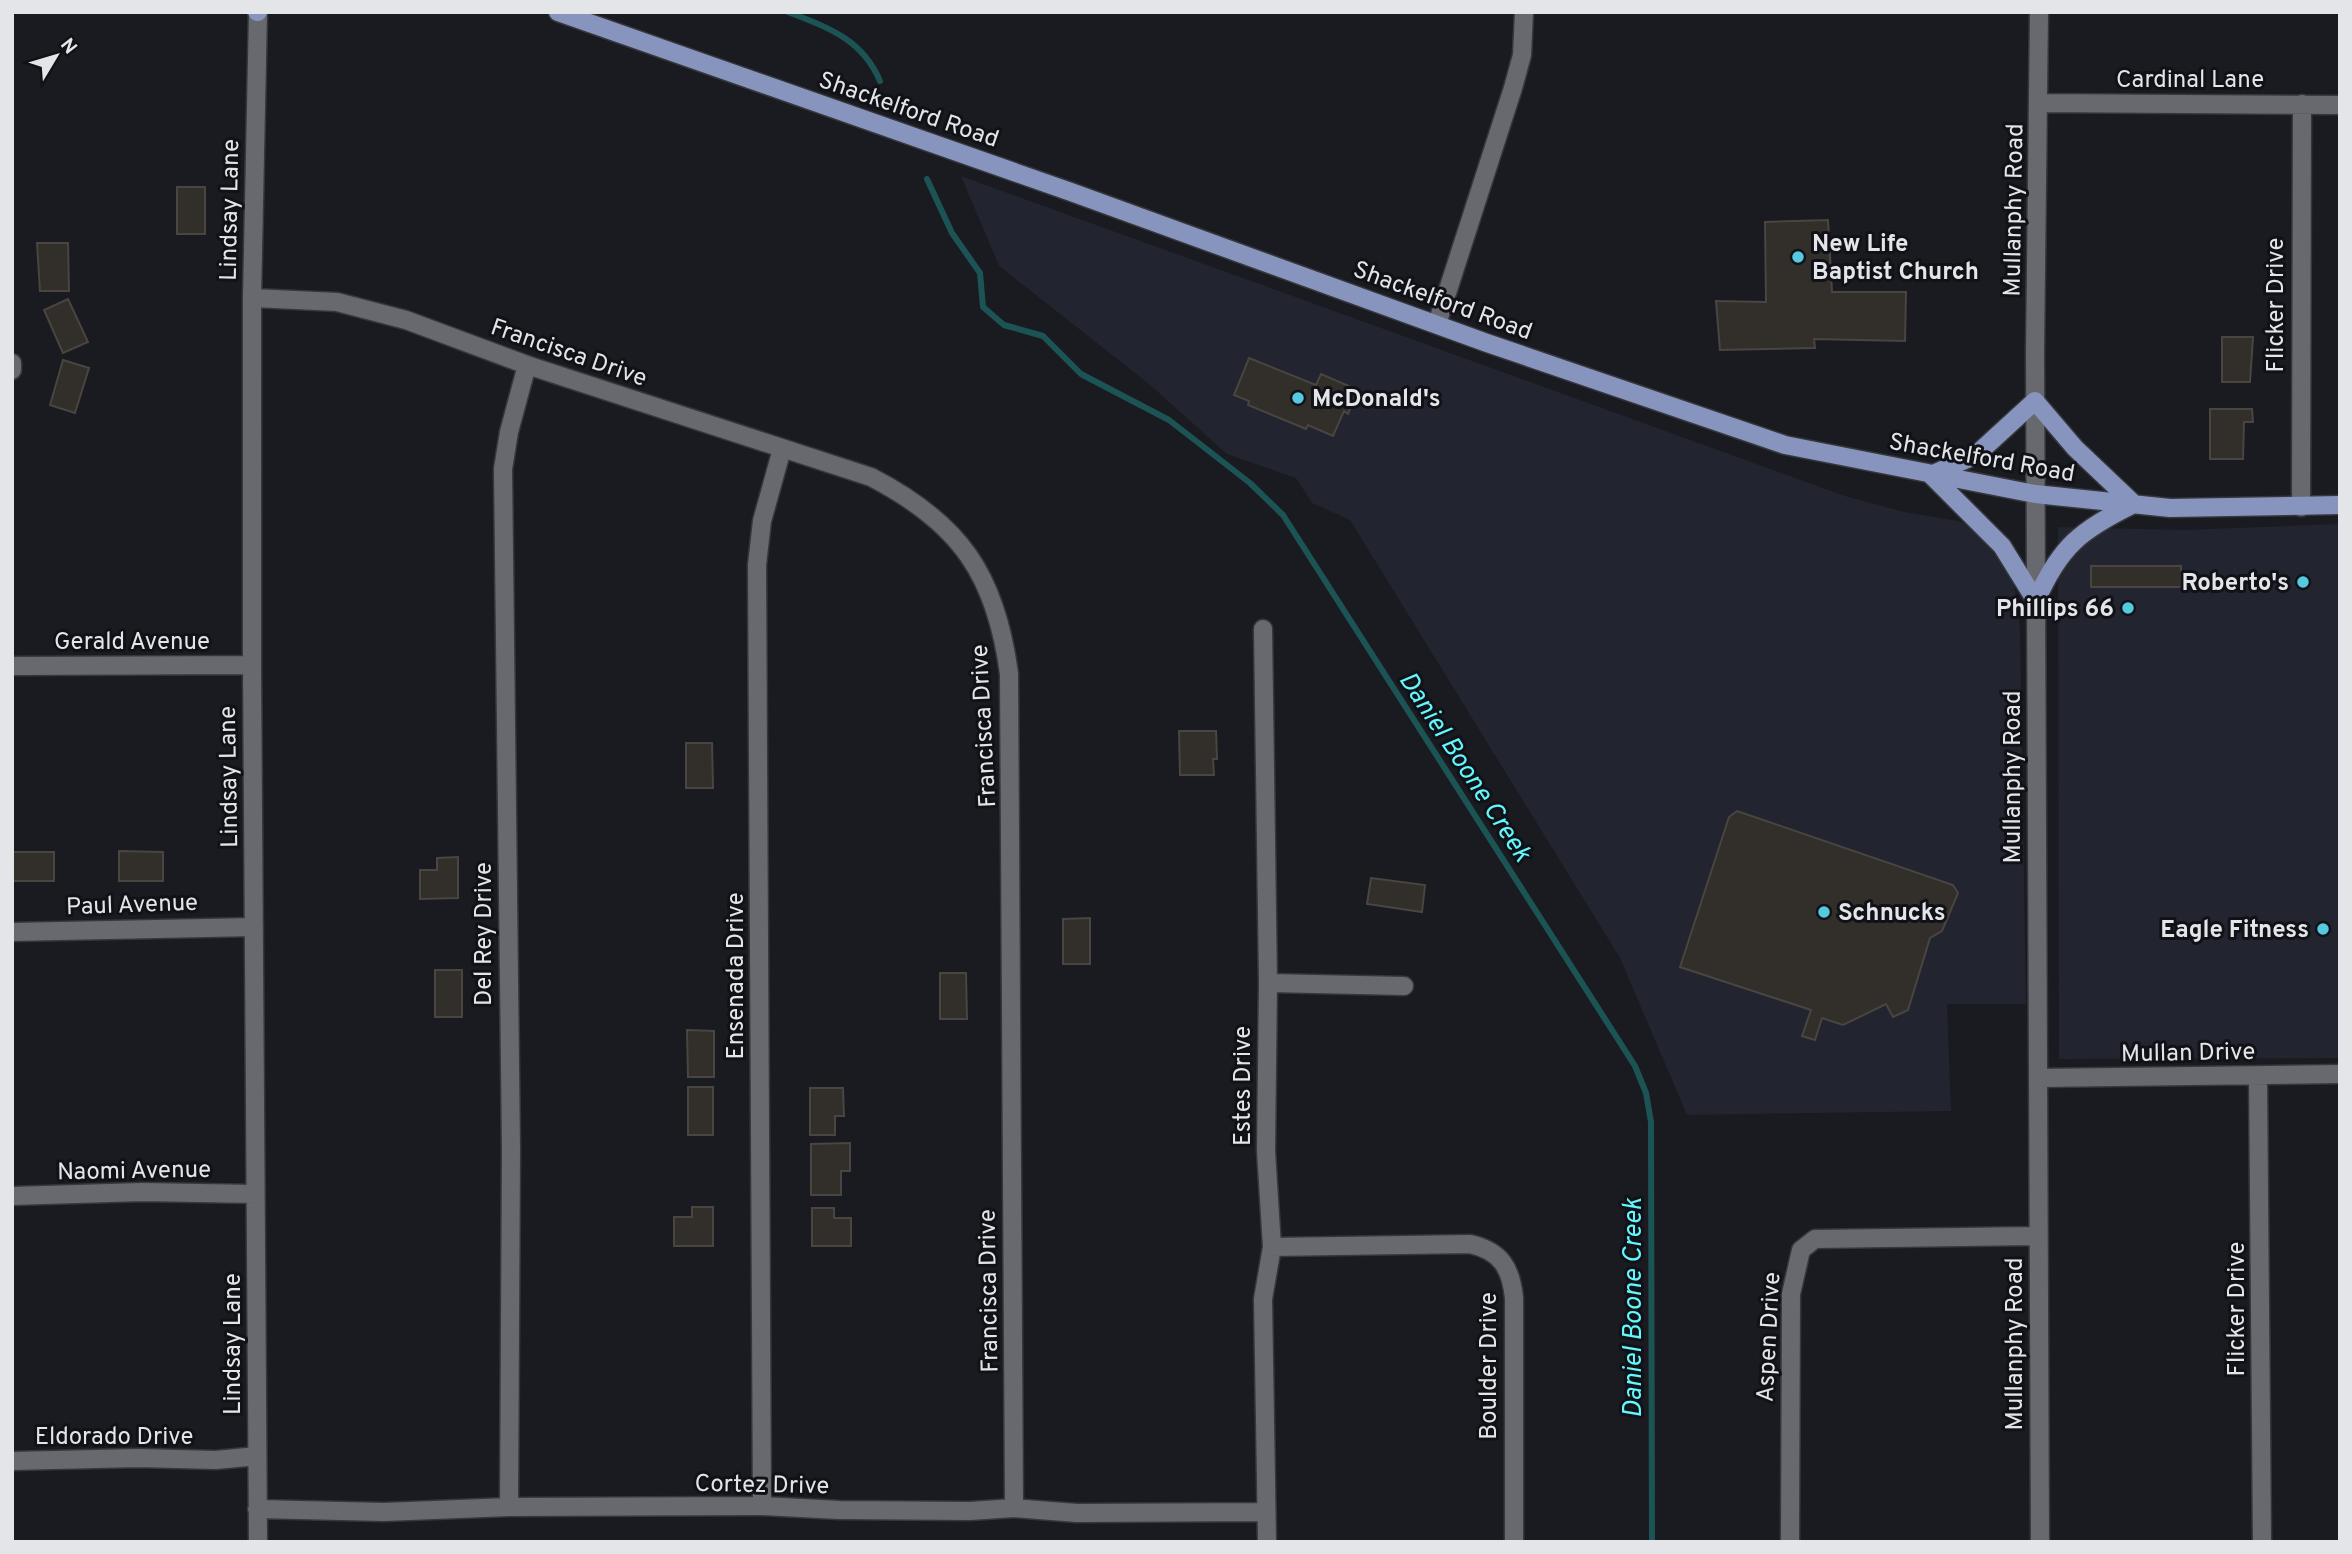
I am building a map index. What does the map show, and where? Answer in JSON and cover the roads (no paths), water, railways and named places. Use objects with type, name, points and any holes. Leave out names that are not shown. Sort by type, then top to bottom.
[{"type":"main road","name":"Shackelford Road","points":[[558,12],[1785,445],[2035,494],[2170,508],[2340,505]]},
{"type":"main road","points":[[2035,401],[2075,448],[2134,504],[2104,519],[2071,542],[2051,567],[2036,601],[2002,547],[1931,475],[1976,455],[2035,401]]},
{"type":"street","name":"Lindsay Lane","points":[[258,12],[252,298],[258,1542]]},
{"type":"street","points":[[1437,324],[1513,88],[1522,55],[1524,12]]},
{"type":"street","name":"Mullanphy Road","points":[[2039,12],[2035,494],[2040,1542]]},
{"type":"street","name":"Cardinal Lane","points":[[2039,103],[2340,105]]},
{"type":"street","name":"Flicker Drive","points":[[2301,507],[2302,104]]},
{"type":"street","name":"Francisca Drive","points":[[252,298],[337,302],[405,320],[527,365],[871,477],[905,495],[933,518],[959,541],[977,569],[994,601],[1004,635],[1009,674],[1012,803],[1009,1048],[1014,1507]]},
{"type":"street","points":[[12,363],[12,370]]},
{"type":"street","name":"Del Rey Drive","points":[[509,1507],[511,1149],[503,469],[509,432],[527,365]]},
{"type":"street","name":"Ensenada Drive","points":[[762,1506],[757,565],[762,522],[782,449]]},
{"type":"street","name":"Estes Drive","points":[[1264,629],[1268,983],[1266,1151],[1272,1247],[1263,1298],[1266,1542]]},
{"type":"street","name":"Gerald Avenue","points":[[12,666],[252,665]]},
{"type":"street","name":"Paul Avenue","points":[[12,932],[254,926]]},
{"type":"street","points":[[1268,983],[1404,986]]},
{"type":"street","name":"Mullan Drive","points":[[2038,1078],[2340,1074]]},
{"type":"street","name":"Flicker Drive","points":[[2258,1076],[2262,1542]]},
{"type":"street","name":"Naomi Avenue","points":[[12,1196],[142,1192],[255,1194]]},
{"type":"street","name":"Aspen Drive","points":[[1790,1542],[1790,1294],[1801,1250],[1815,1239],[2038,1236]]},
{"type":"street","name":"Boulder Drive","points":[[1272,1247],[1470,1244],[1490,1248],[1504,1262],[1512,1279],[1514,1298],[1514,1542]]},
{"type":"street","name":"Eldorado Drive","points":[[12,1461],[138,1458],[216,1460],[257,1456]]},
{"type":"street","name":"Cortez Drive","points":[[257,1508],[384,1512],[509,1507],[762,1506],[839,1510],[970,1511],[1014,1507],[1077,1513],[1266,1512]]},
{"type":"waterway","name":"Daniel Boone Creek","points":[[788,12],[830,30],[854,45],[873,67],[880,81]]},
{"type":"waterway","name":"Daniel Boone Creek","points":[[927,179],[952,233],[980,273],[983,307],[1004,325],[1043,336],[1081,374],[1169,420],[1250,483],[1283,515],[1635,1066],[1646,1093],[1651,1122],[1652,1542]]},
{"type":"place","name":"New Life Baptist Church","points":[[1798,257]]},
{"type":"place","name":"McDonald's","points":[[1298,398]]},
{"type":"place","name":"Roberto's","points":[[2303,582]]},
{"type":"place","name":"Phillips 66","points":[[2128,608]]},
{"type":"place","name":"Schnucks","points":[[1824,912]]},
{"type":"place","name":"Eagle Fitness","points":[[2323,929]]}]
